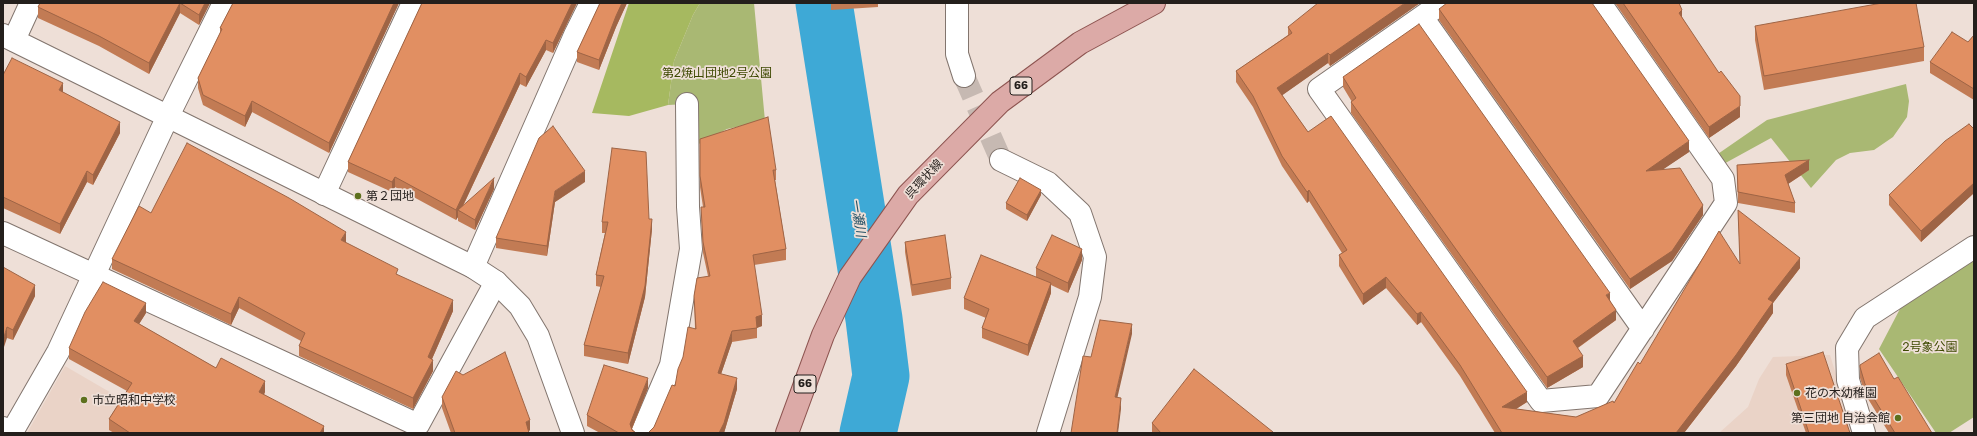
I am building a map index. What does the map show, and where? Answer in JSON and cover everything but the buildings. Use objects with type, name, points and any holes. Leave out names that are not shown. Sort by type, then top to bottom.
[{"type":"main road","name":"呉環状線","points":[[786,433],[823,335],[850,277],[908,195],[1000,102],[1080,43],[1154,3]]},
{"type":"street","points":[[31,3],[8,38],[473,267],[496,282],[520,306],[538,336],[573,433]]},
{"type":"street","points":[[3,428],[12,432],[58,352],[168,116],[224,3]]},
{"type":"street","points":[[324,194],[413,3]]},
{"type":"street","points":[[473,267],[591,3]]},
{"type":"street","points":[[957,3],[957,54],[964,76]]},
{"type":"street","points":[[1442,3],[1318,89],[1541,401],[1598,396],[1726,203],[1723,179],[1600,3]]},
{"type":"street","points":[[1422,17],[1643,329]]},
{"type":"street","points":[[642,433],[671,365],[691,249],[688,207],[687,104]]},
{"type":"street","points":[[1001,160],[1048,183],[1080,213],[1095,257],[1090,297],[1048,433]]},
{"type":"street","points":[[3,233],[418,425],[496,282]]},
{"type":"street","points":[[1864,433],[1848,380],[1847,348],[1865,318],[1974,247]]},
{"type":"shaded area","name":"花の木幼稚園","points":[[1830,355],[1854,433],[1719,433],[1748,407],[1759,379],[1773,357]]},
{"type":"shaded area","name":"市立昭和中学校","points":[[65,366],[180,433],[27,433]]},
{"type":"green space","points":[[629,3],[700,3],[693,15],[674,61],[668,105],[629,116],[592,113]]},
{"type":"green space","name":"第2焼山団地2号公園","points":[[700,3],[754,3],[765,121],[727,129],[693,147],[687,104],[668,105],[674,61],[693,15]]},
{"type":"green space","points":[[1906,84],[1909,101],[1907,117],[1893,137],[1874,150],[1850,153],[1836,160],[1811,188],[1771,138],[1720,166],[1712,158],[1767,120]]},
{"type":"green space","name":"2号象公園","points":[[1974,259],[1974,417],[1949,433],[1936,433],[1879,349],[1902,305]]},
{"type":"waterway","name":"一瀬川","points":[[824,3],[874,319],[881,376],[868,433]]},
{"type":"tunnel","points":[[964,76],[1001,160]]},
{"type":"place","name":"第２団地","points":[[358,196]]},
{"type":"place","name":"花の木幼稚園","points":[[1797,393]]},
{"type":"place","name":"市立昭和中学校","points":[[84,400]]},
{"type":"place","name":"第三団地 自治会館","points":[[1898,418]]}]
